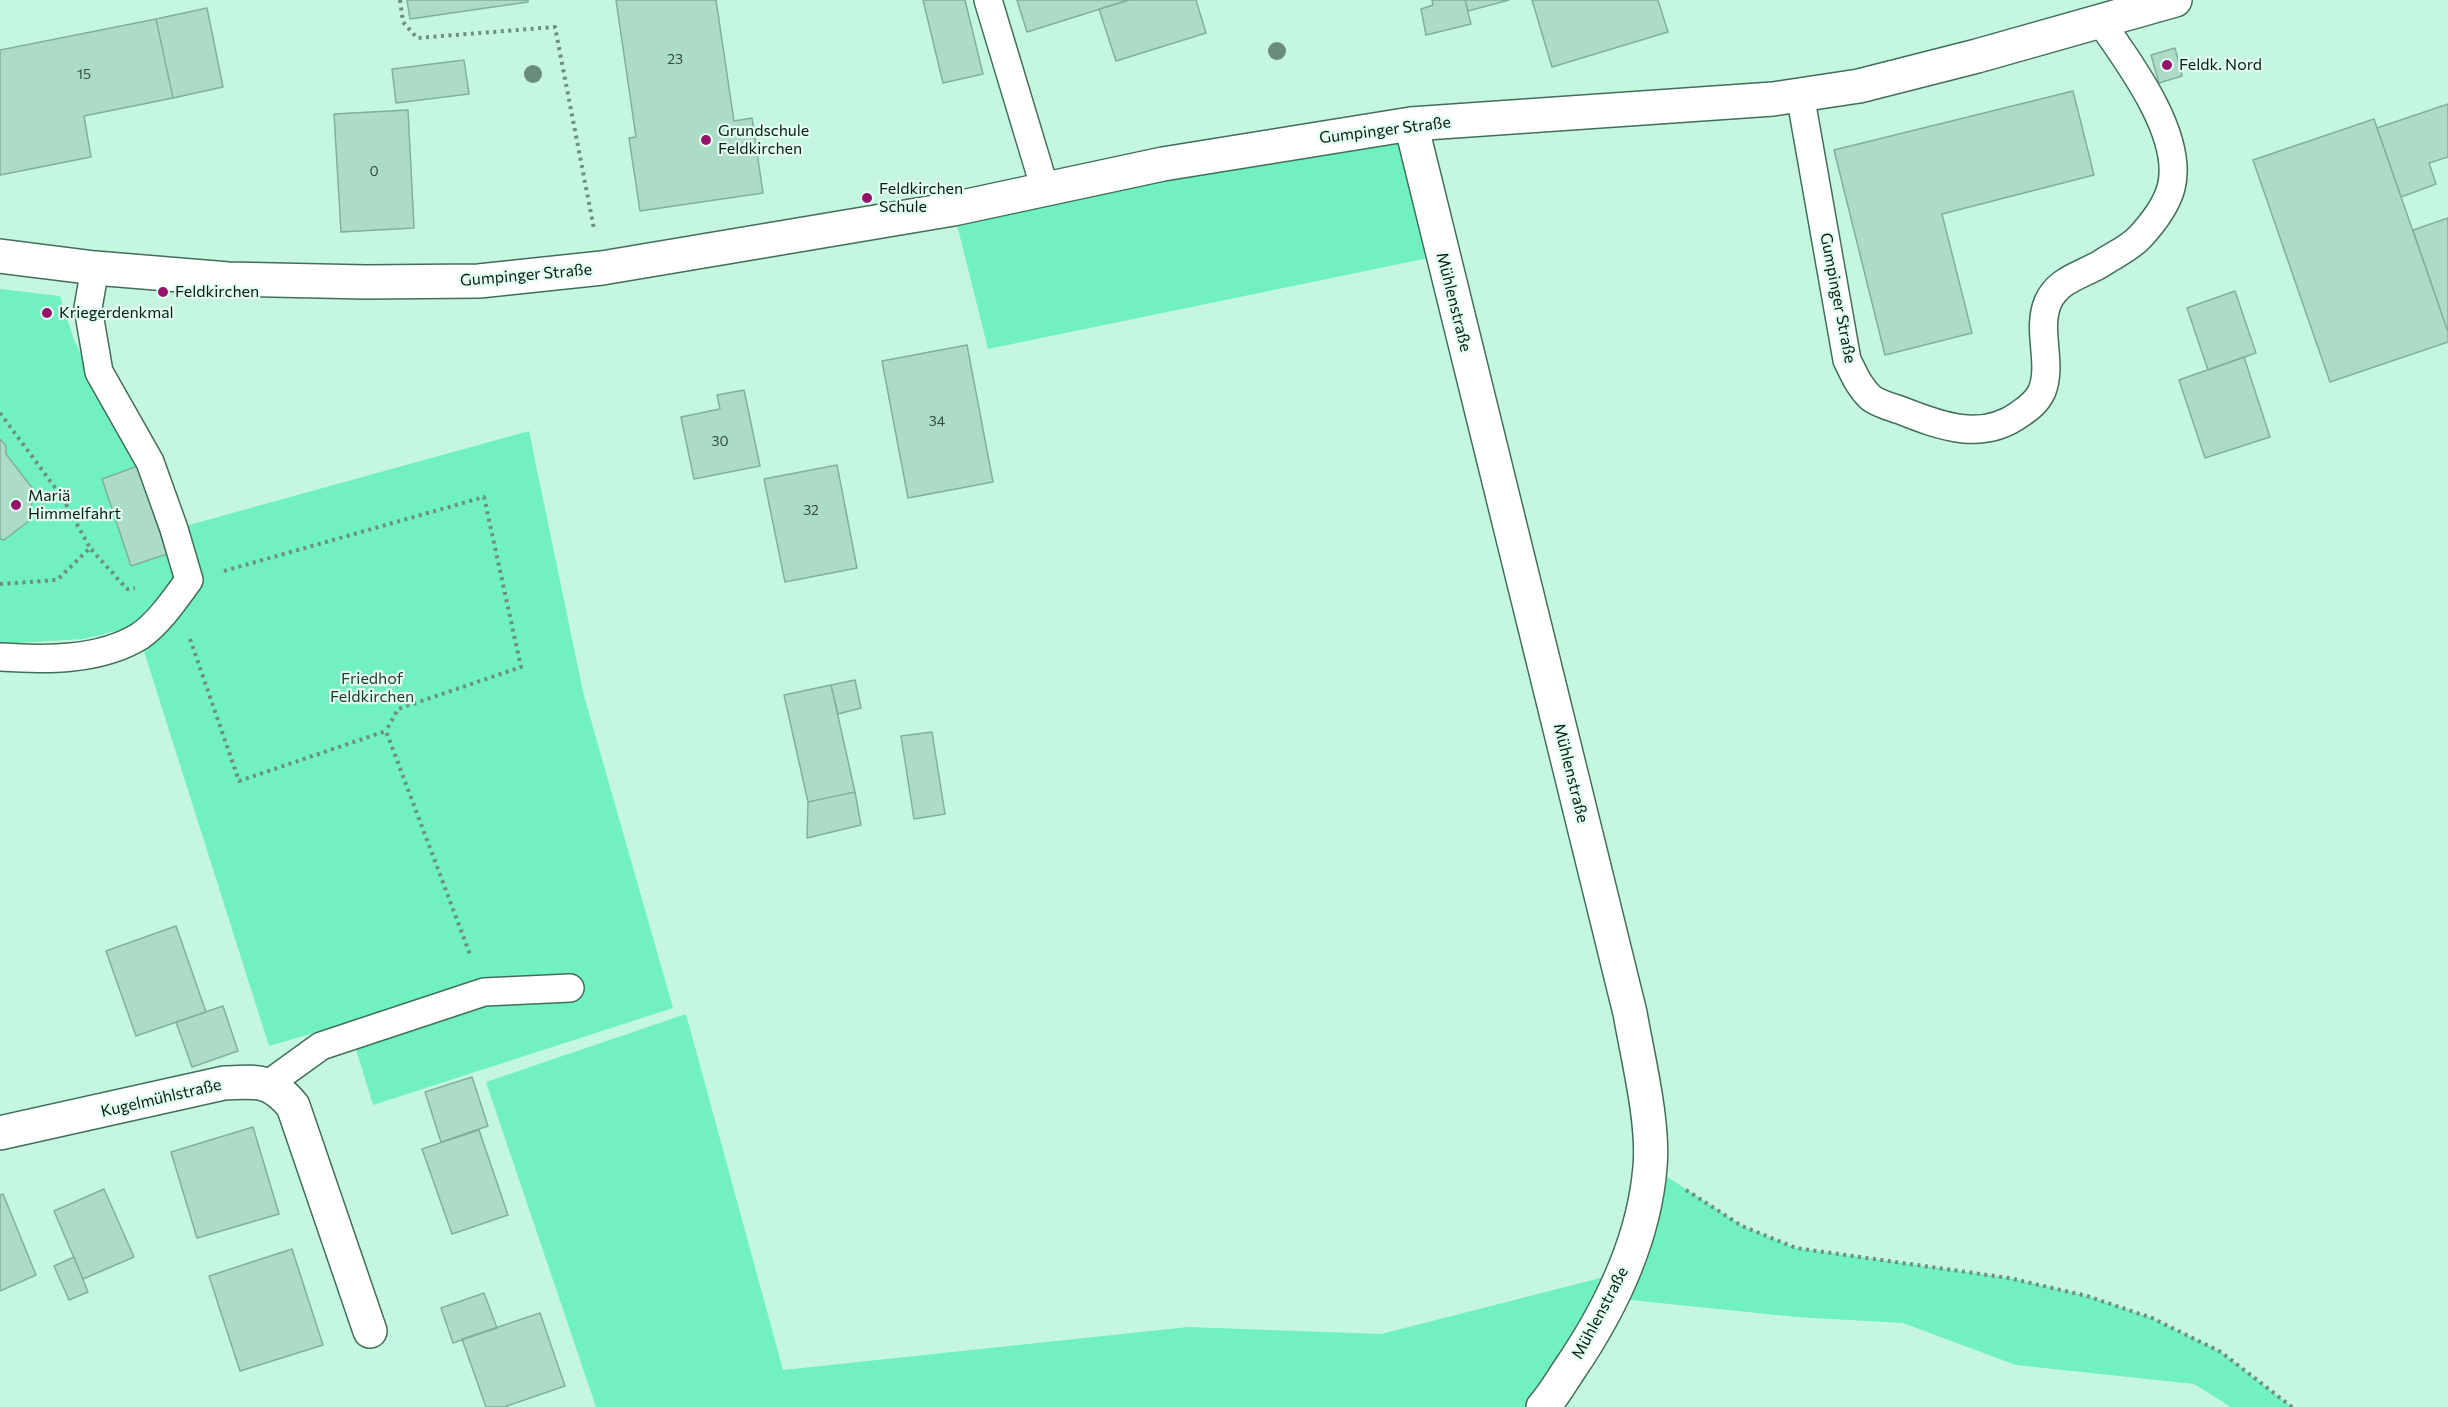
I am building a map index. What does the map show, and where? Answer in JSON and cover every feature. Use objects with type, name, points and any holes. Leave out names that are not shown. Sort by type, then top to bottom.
[{"type":"street","name":"Gumpinger Straße","points":[[0,256],[95,268],[228,279],[366,282],[479,281],[602,268],[952,209],[1163,164],[1411,124],[1773,99],[1859,86],[2175,0]]},
{"type":"street","name":"Mühlenstraße","points":[[1411,124],[1630,1013],[1647,1110],[1651,1166],[1641,1223],[1624,1272],[1590,1339],[1542,1407]]},
{"type":"street","name":"Kugelmühlstraße","points":[[0,1134],[224,1083],[255,1082],[267,1085]]},
{"type":"street","points":[[267,1085],[280,1091],[293,1106],[370,1331]]},
{"type":"lane","points":[[988,0],[1045,189]]},
{"type":"lane","name":"Gumpinger Straße","points":[[1800,94],[1847,360],[1858,384],[1873,399],[1939,426],[1980,430],[2012,420],[2033,405],[2042,391],[2046,365],[2044,327],[2046,310],[2048,302],[2061,284],[2098,265],[2138,239],[2161,211],[2171,187],[2172,155],[2158,113],[2137,75],[2100,21]]},
{"type":"lane","points":[[0,657],[48,660],[87,655],[115,646],[140,636],[182,589],[174,529],[150,462],[99,372],[88,308],[95,268]]},
{"type":"lane","points":[[267,1085],[321,1046],[484,992],[570,988]]},
{"type":"path","points":[[400,0],[404,22],[417,38],[555,27],[602,268]]},
{"type":"path","points":[[0,413],[62,496],[90,548],[127,589],[168,587],[182,589],[484,497],[521,667],[398,709],[386,731],[239,781],[182,589]]},
{"type":"path","points":[[0,584],[57,580],[90,548]]},
{"type":"path","points":[[386,731],[484,992]]},
{"type":"path","points":[[1651,1166],[1742,1226],[1796,1248],[2009,1278],[2087,1296],[2152,1318],[2221,1352],[2292,1407]]},
{"type":"green space","points":[[1411,124],[1443,255],[988,349],[953,209]]},
{"type":"green space","name":"Friedhof Feldkirchen","points":[[0,289],[60,296],[74,340],[138,466],[160,533],[529,431],[583,692],[673,1008],[373,1105],[348,1023],[269,1046],[136,626],[84,639],[0,644]]},
{"type":"green space","points":[[686,1014],[783,1370],[1188,1327],[1381,1334],[1624,1272],[1651,1166],[1742,1226],[1796,1248],[2009,1278],[2087,1296],[2152,1318],[2221,1352],[2292,1407],[2231,1407],[2194,1384],[2016,1365],[1903,1323],[1796,1317],[1611,1298],[1543,1407],[596,1407],[486,1082]]},
{"type":"building","points":[[407,0],[528,0],[528,2],[410,19]]},
{"type":"building","points":[[616,0],[716,0],[734,121],[752,118],[763,193],[640,211],[629,138],[636,137]]},
{"type":"building","points":[[923,0],[965,0],[983,74],[943,83]]},
{"type":"building","points":[[1017,0],[1129,0],[1027,32]]},
{"type":"building","points":[[1129,0],[1196,0],[1206,33],[1116,61],[1099,9]]},
{"type":"building","points":[[1432,0],[1465,0],[1471,24],[1426,35],[1421,9],[1433,5]]},
{"type":"building","points":[[1465,0],[1509,0],[1468,11]]},
{"type":"building","points":[[1532,0],[1658,0],[1668,32],[1552,67]]},
{"type":"building","points":[[207,8],[223,87],[173,98],[156,19]]},
{"type":"building","points":[[156,19],[173,98],[84,116],[91,157],[0,175],[0,50]]},
{"type":"building","name":"Feldk. Nord","points":[[2175,48],[2182,76],[2159,83],[2151,55]]},
{"type":"building","points":[[464,60],[469,94],[396,103],[392,69]]},
{"type":"building","points":[[2073,91],[2094,175],[1942,214],[1972,333],[1885,355],[1834,150]]},
{"type":"building","points":[[2448,104],[2448,157],[2429,163],[2436,184],[2401,197],[2377,128]]},
{"type":"building","points":[[408,110],[414,228],[341,232],[334,114]]},
{"type":"building","points":[[2374,119],[2448,332],[2448,342],[2330,382],[2253,160]]},
{"type":"building","points":[[2448,218],[2448,332],[2413,230]]},
{"type":"building","points":[[2235,291],[2256,353],[2208,370],[2187,308]]},
{"type":"building","points":[[967,345],[993,482],[908,498],[882,361]]},
{"type":"building","points":[[2244,357],[2270,437],[2205,458],[2179,380]]},
{"type":"building","points":[[744,390],[760,466],[694,479],[681,417],[720,409],[717,395]]},
{"type":"building","name":"Mariä Himmelfahrt","points":[[0,439],[6,446],[6,454],[33,489],[30,520],[4,540],[0,539]]},
{"type":"building","points":[[837,465],[857,568],[785,582],[764,479]]},
{"type":"building","points":[[138,466],[167,554],[131,566],[102,479]]},
{"type":"building","points":[[855,680],[861,708],[838,714],[831,685]]},
{"type":"building","points":[[831,685],[855,792],[808,802],[784,695]]},
{"type":"building","points":[[932,732],[945,814],[914,819],[901,736]]},
{"type":"building","points":[[855,792],[861,825],[807,838],[808,802]]},
{"type":"building","points":[[176,926],[206,1012],[136,1036],[106,951]]},
{"type":"building","points":[[223,1006],[238,1051],[192,1067],[176,1022]]},
{"type":"building","points":[[472,1077],[488,1126],[441,1142],[425,1092]]},
{"type":"building","points":[[253,1127],[279,1214],[197,1238],[171,1152]]},
{"type":"building","points":[[479,1130],[508,1215],[452,1234],[422,1149]]},
{"type":"building","points":[[104,1189],[134,1257],[83,1279],[54,1211]]},
{"type":"building","points":[[3,1194],[36,1275],[0,1291],[0,1195]]},
{"type":"building","points":[[292,1249],[323,1345],[240,1371],[209,1276]]},
{"type":"building","points":[[74,1257],[88,1292],[69,1300],[54,1266]]},
{"type":"building","points":[[484,1293],[497,1328],[453,1343],[441,1308]]},
{"type":"building","points":[[540,1313],[565,1386],[504,1407],[486,1407],[462,1339]]},
{"type":"place","name":"Feldk. Nord","points":[[2167,65]]},
{"type":"place","name":"Grundschule Feldkirchen","points":[[706,140]]},
{"type":"place","name":"Feldkirchen Schule","points":[[867,198]]},
{"type":"place","name":"Feldkirchen","points":[[163,292]]},
{"type":"place","name":"Kriegerdenkmal","points":[[47,313]]},
{"type":"place","name":"Mariä Himmelfahrt","points":[[16,505]]}]
